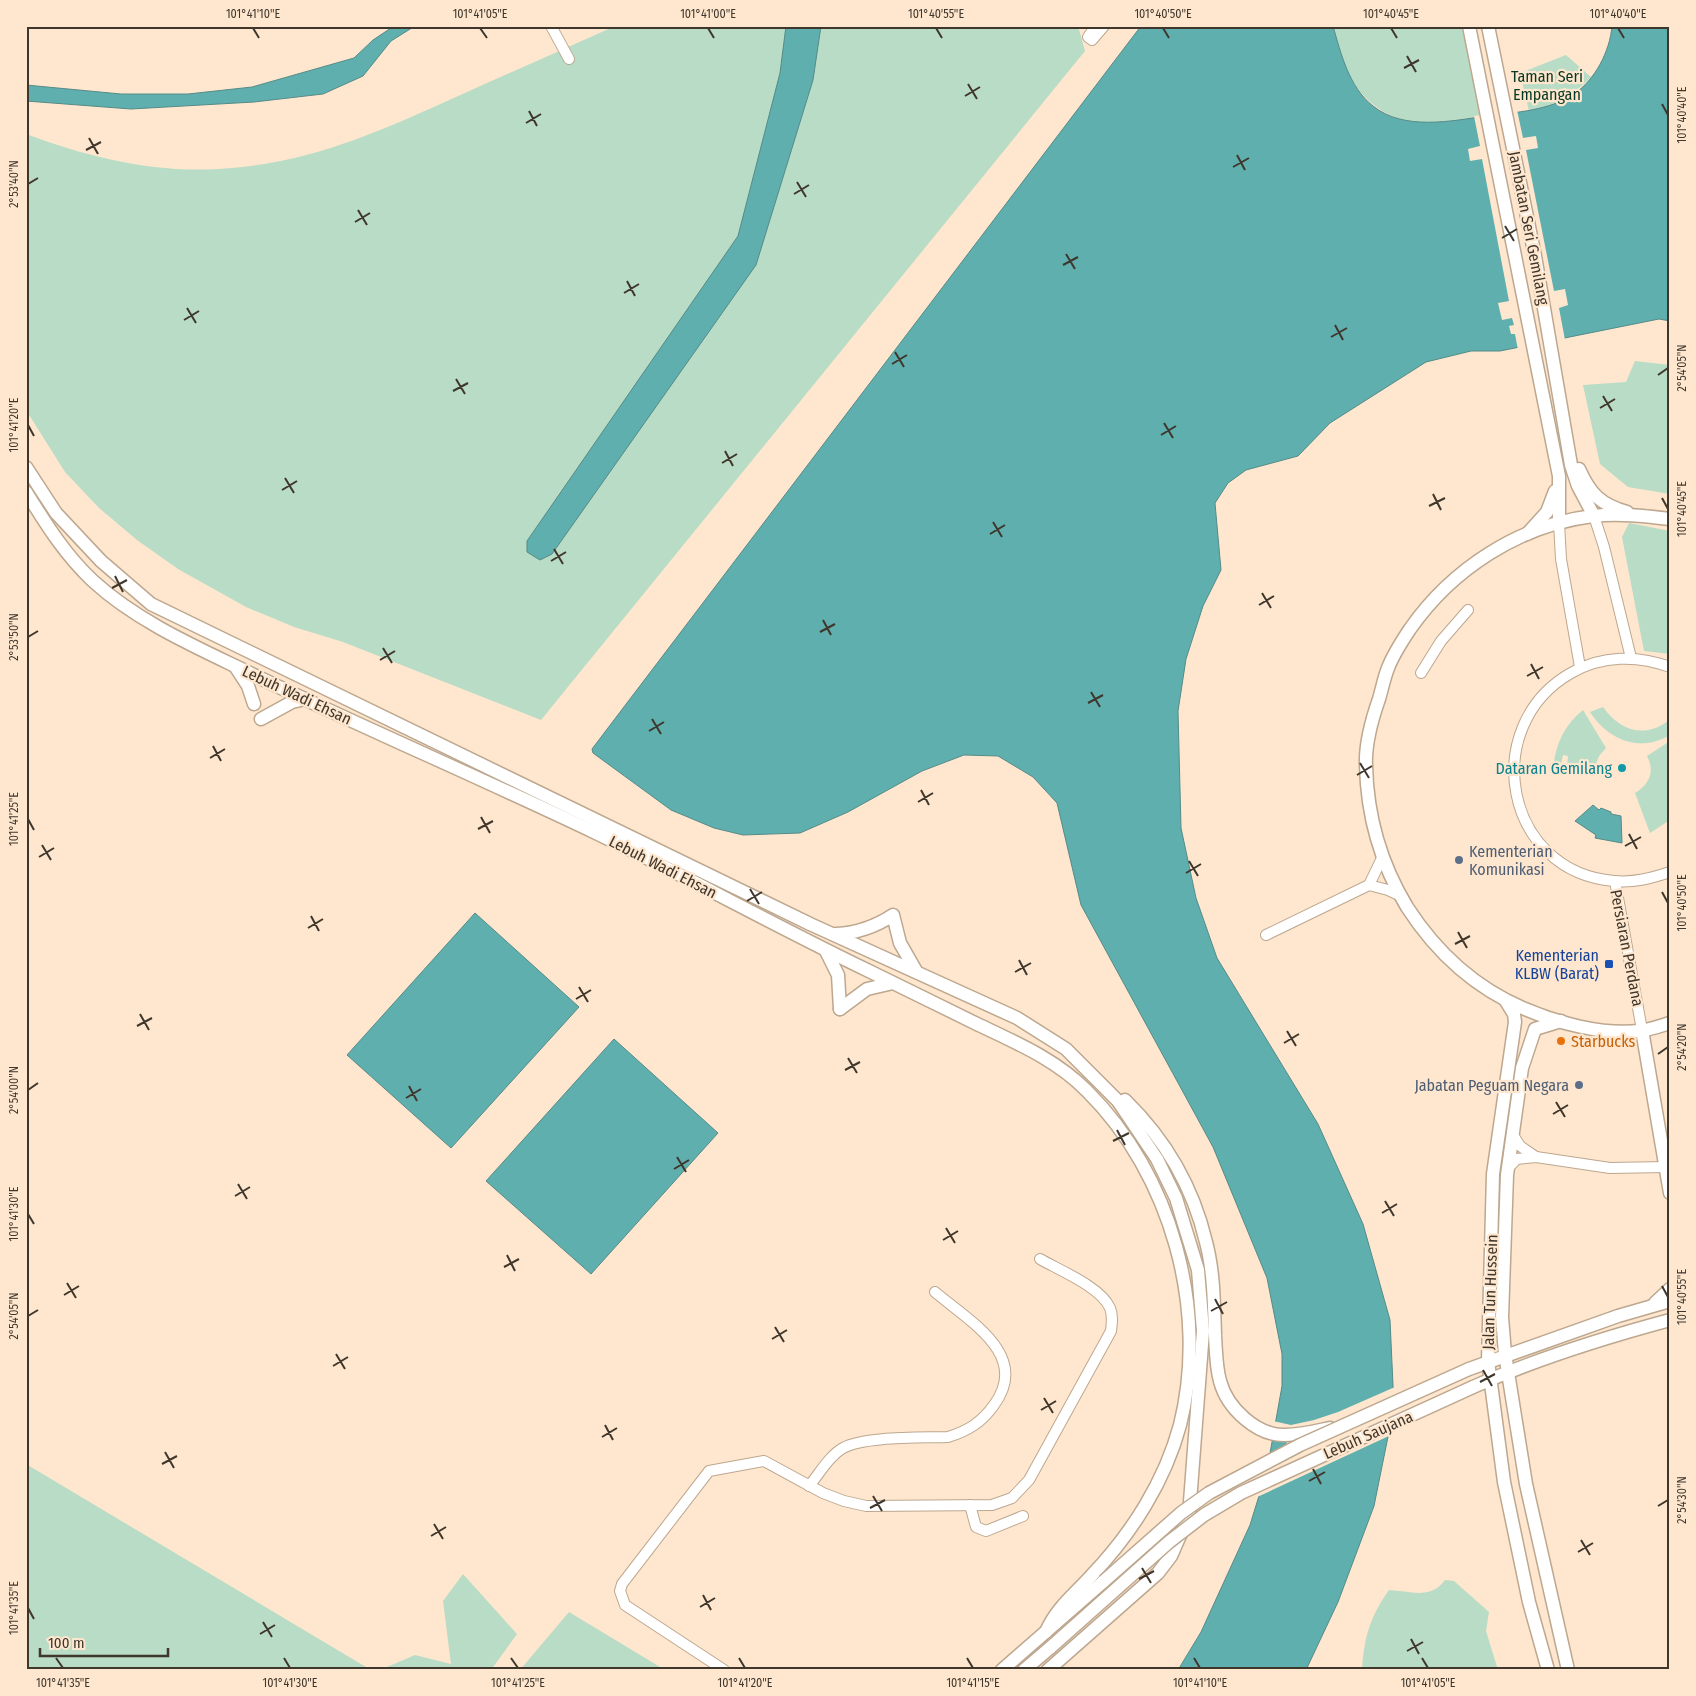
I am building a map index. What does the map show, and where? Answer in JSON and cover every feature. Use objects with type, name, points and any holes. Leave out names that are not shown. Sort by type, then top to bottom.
[{"type":"main road","name":"Jambatan Seri Gemilang","points":[[1469,26],[1559,476]]},
{"type":"main road","name":"Jambatan Seri Gemilang","points":[[1488,26],[1569,446]]},
{"type":"main road","points":[[1569,446],[1582,475],[1594,495],[1608,507],[1643,516]]},
{"type":"main road","points":[[1569,446],[1571,465],[1578,486],[1594,516]]},
{"type":"main road","name":"Lebuh Wadi Ehsan","points":[[26,467],[56,512],[101,561],[151,604],[834,935],[1025,1023],[1066,1050],[1111,1094]]},
{"type":"main road","points":[[1559,476],[1559,523]]},
{"type":"main road","points":[[1525,535],[1547,512],[1554,499],[1559,476]]},
{"type":"main road","name":"Lebuh Wadi Ehsan","points":[[26,492],[70,558],[94,583],[142,619],[305,700],[598,834],[826,951],[1015,1042],[1063,1069],[1106,1111],[1147,1173],[1163,1208],[1176,1245],[1186,1299],[1189,1334],[1183,1406],[1167,1466],[1142,1511],[1099,1578]]},
{"type":"main road","points":[[1670,519],[1643,516],[1594,516],[1559,523],[1525,535],[1491,552],[1458,574],[1423,612],[1388,667],[1374,715],[1366,764],[1371,811],[1383,856],[1401,896],[1442,953],[1468,975],[1506,1001],[1561,1021],[1612,1031],[1642,1030],[1670,1023]]},
{"type":"main road","points":[[235,666],[248,686],[254,704]]},
{"type":"main road","points":[[261,719],[292,702],[305,700]]},
{"type":"main road","points":[[834,935],[862,931],[879,924],[893,915],[900,943],[916,972]]},
{"type":"main road","points":[[826,951],[838,975],[840,1009],[867,989],[893,983]]},
{"type":"main road","name":"Jalan Tun Hussein","points":[[1506,1001],[1514,1014],[1515,1022],[1494,1174],[1488,1361],[1504,1482],[1529,1602],[1548,1670]]},
{"type":"main road","name":"Jalan Tun Hussein","points":[[1561,1021],[1535,1029],[1522,1068],[1508,1168],[1502,1317],[1505,1354],[1526,1484],[1568,1670]]},
{"type":"main road","name":"Persiaran Perdana","points":[[1642,1030],[1670,1193]]},
{"type":"main road","points":[[1111,1094],[1122,1098],[1153,1131],[1179,1169],[1187,1186],[1206,1243],[1214,1301],[1220,1382],[1232,1404],[1249,1422],[1267,1433],[1292,1435],[1342,1425]]},
{"type":"main road","points":[[1048,1670],[1158,1573],[1171,1556],[1182,1535],[1189,1515],[1191,1499],[1203,1331],[1198,1270],[1176,1198],[1139,1130],[1111,1094]]},
{"type":"main road","points":[[1653,1305],[1670,1290]]},
{"type":"main road","name":"Lebuh Saujana","points":[[1099,1578],[1181,1512],[1254,1467],[1469,1368],[1505,1354],[1670,1301]]},
{"type":"main road","name":"Lebuh Saujana","points":[[1024,1670],[1169,1542],[1204,1515],[1241,1493],[1508,1372],[1608,1338],[1666,1324]]},
{"type":"main road","points":[[1002,1670],[1046,1632],[1099,1578]]},
{"type":"street","points":[[1096,26],[1088,37],[1092,40],[1104,26]]},
{"type":"street","points":[[551,27],[569,59]]},
{"type":"street","points":[[1594,516],[1604,547],[1631,658]]},
{"type":"street","points":[[1559,523],[1561,559],[1580,668]]},
{"type":"street","points":[[1421,673],[1441,640],[1468,610]]},
{"type":"street","points":[[1670,667],[1631,658],[1605,660],[1580,668],[1560,679],[1544,694],[1530,712],[1520,732],[1514,754],[1513,777],[1525,820],[1537,840],[1553,856],[1578,871],[1615,882],[1646,880],[1670,872]]},
{"type":"street","points":[[1266,935],[1370,885],[1383,856]]},
{"type":"street","name":"Persiaran Perdana","points":[[1615,882],[1642,1030]]},
{"type":"street","points":[[1370,885],[1401,896]]},
{"type":"street","points":[[1513,1135],[1520,1146],[1536,1157]]},
{"type":"street","points":[[1508,1168],[1517,1159],[1536,1157],[1610,1168],[1666,1167]]},
{"type":"street","points":[[724,1670],[625,1605],[620,1591],[622,1584],[709,1471],[764,1461],[810,1486],[844,1501],[866,1506],[992,1505],[1012,1498],[1022,1489],[1111,1331],[1110,1308],[1104,1298],[1094,1290],[1040,1259]]},
{"type":"street","points":[[810,1486],[832,1457],[843,1448],[857,1442],[948,1437],[961,1433],[987,1416],[997,1402],[1004,1386],[1007,1370],[1003,1356],[994,1343],[935,1292]]},
{"type":"street","points":[[970,1505],[976,1527],[981,1530],[986,1531],[1023,1516]]},
{"type":"green space","points":[[615,26],[1078,26],[1085,51],[541,720],[343,642],[294,627],[246,607],[178,569],[137,540],[99,508],[65,472],[26,410],[26,134],[73,150],[145,166],[194,170],[251,166],[282,161],[341,145],[369,134]]},
{"type":"green space","name":"Taman Seri Empangan","points":[[1333,26],[1468,26],[1485,117],[1463,121],[1423,123],[1405,120],[1388,114],[1373,104],[1359,90],[1346,70]]},
{"type":"green space","name":"Taman Seri Empangan","points":[[1566,55],[1591,77],[1563,99],[1529,111],[1520,73]]},
{"type":"green space","points":[[1635,361],[1670,365],[1670,494],[1628,487],[1600,464],[1583,385],[1626,382]]},
{"type":"green space","points":[[1629,523],[1670,531],[1670,654],[1644,651],[1622,537]]},
{"type":"green space","points":[[1603,707],[1609,715],[1624,726],[1641,731],[1659,727],[1668,721],[1670,735],[1647,743],[1626,741],[1606,730],[1590,712]]},
{"type":"green space","points":[[1583,710],[1606,748],[1599,756],[1595,767],[1567,768],[1568,756],[1563,755],[1560,768],[1553,769],[1558,744],[1562,736],[1571,722]]},
{"type":"green space","points":[[1670,741],[1670,820],[1650,833],[1635,793],[1644,786],[1650,777],[1651,767],[1647,756]]},
{"type":"green space","points":[[26,1464],[371,1670],[26,1670]]},
{"type":"green space","points":[[463,1574],[517,1634],[491,1670],[380,1670],[415,1655],[451,1664],[443,1601]]},
{"type":"green space","points":[[1445,1580],[1454,1581],[1489,1612],[1486,1631],[1498,1670],[1362,1670],[1364,1647],[1369,1628],[1377,1609],[1389,1590],[1412,1593],[1427,1592],[1439,1586]]},
{"type":"green space","points":[[569,1612],[665,1670],[520,1670]]},
{"type":"water","points":[[394,26],[415,26],[391,41],[363,76],[323,94],[254,102],[131,109],[26,101],[26,85],[121,94],[188,94],[252,87],[354,58],[373,40]]},
{"type":"water","points":[[786,26],[821,26],[813,80],[756,265],[552,554],[540,560],[527,552],[527,541],[738,236],[780,73]]},
{"type":"water","points":[[1141,26],[1333,26],[1339,48],[1352,80],[1373,106],[1385,114],[1399,119],[1443,122],[1521,112],[1564,100],[1582,88],[1595,73],[1605,55],[1612,26],[1670,26],[1670,321],[1659,319],[1500,351],[1471,351],[1426,362],[1330,423],[1298,456],[1246,470],[1228,483],[1215,503],[1221,570],[1203,606],[1186,659],[1178,711],[1181,828],[1196,898],[1217,958],[1318,1124],[1363,1224],[1390,1320],[1394,1407],[1374,1506],[1338,1602],[1306,1670],[1178,1670],[1201,1632],[1250,1525],[1267,1470],[1282,1386],[1282,1354],[1267,1278],[1213,1147],[1081,905],[1057,803],[1033,777],[998,756],[964,755],[922,771],[848,812],[800,833],[743,835],[714,828],[671,810],[593,753],[592,749]]},
{"type":"water","points":[[1593,805],[1599,810],[1601,808],[1611,812],[1611,814],[1621,816],[1622,843],[1595,838],[1596,835],[1575,821]]},
{"type":"water","points":[[475,913],[579,1007],[451,1148],[347,1055]]},
{"type":"water","points":[[614,1039],[718,1133],[591,1274],[486,1181]]},
{"type":"pier","points":[[1517,110],[1523,138],[1536,136],[1538,148],[1526,150],[1554,291],[1565,289],[1568,305],[1559,308],[1565,340],[1518,350],[1515,334],[1511,334],[1509,326],[1514,325],[1512,318],[1502,320],[1498,303],[1509,301],[1482,159],[1470,161],[1468,149],[1480,146],[1474,116]]},
{"type":"pier","points":[[1395,1387],[1396,1407],[1391,1435],[1255,1498],[1267,1454],[1286,1446],[1287,1442],[1270,1440],[1273,1421],[1291,1425],[1314,1420],[1338,1412]]},
{"type":"place","name":"Dataran Gemilang","points":[[1622,768]]},
{"type":"place","name":"Kementerian Komunikasi","points":[[1459,860]]},
{"type":"place","name":"Kementerian KLBW (Barat)","points":[[1609,964]]},
{"type":"place","name":"Starbucks","points":[[1561,1041]]},
{"type":"place","name":"Jabatan Peguam Negara","points":[[1579,1085]]}]
